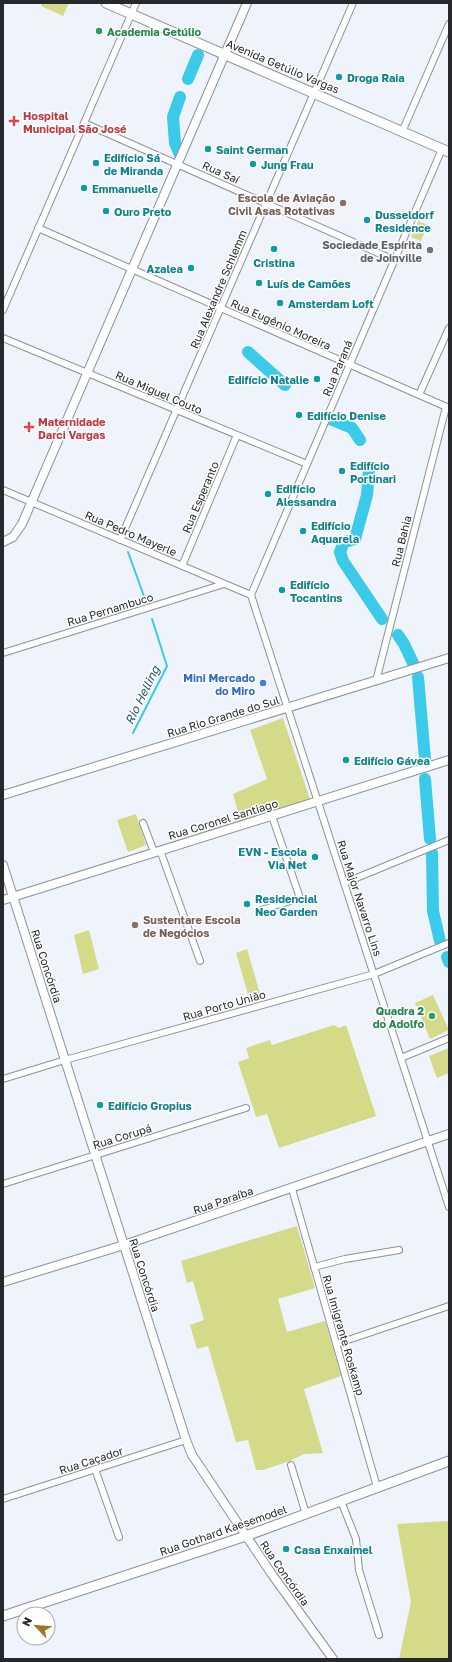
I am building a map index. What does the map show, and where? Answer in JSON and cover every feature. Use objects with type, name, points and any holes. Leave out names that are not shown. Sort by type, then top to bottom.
[{"type":"main road","name":"Avenida Getúlio Vargas","points":[[106,3],[445,150]]},
{"type":"main road","points":[[3,542],[16,534],[32,502],[247,3]]},
{"type":"main road","name":"Rua Rio Grande do Sul","points":[[3,795],[449,658]]},
{"type":"main road","name":"Rua Coronel Santiago","points":[[3,900],[449,760]]},
{"type":"main road","name":"Rua Concórdia","points":[[3,865],[186,1440],[198,1466],[271,1573],[333,1659]]},
{"type":"main road","name":"Rua Paraíba","points":[[3,1282],[124,1245],[292,1189],[449,1134]]},
{"type":"main road","name":"Rua Gothard Kaesemodel","points":[[3,1616],[246,1536],[449,1461]]},
{"type":"street","points":[[3,310],[136,3]]},
{"type":"street","name":"Rua Alexandre Schlemm","points":[[120,540],[353,3]]},
{"type":"street","points":[[402,132],[449,24]]},
{"type":"street","name":"Rua Saí","points":[[84,123],[394,260]]},
{"type":"street","name":"Rua Paraná","points":[[251,596],[394,260],[445,150]]},
{"type":"street","name":"Rua Eugênio Moreira","points":[[38,228],[447,408]]},
{"type":"street","points":[[419,395],[449,328]]},
{"type":"street","name":"Rua Miguel Couto","points":[[3,338],[307,464]]},
{"type":"street","name":"Rua Bahia","points":[[376,681],[447,408]]},
{"type":"street","name":"Rua Esperanto","points":[[182,566],[238,435]]},
{"type":"street","name":"Rua Pedro Mayerle","points":[[3,490],[251,596]]},
{"type":"street","name":"Rua Pernambuco","points":[[3,653],[224,584]]},
{"type":"street","name":"Rua Major Navarro Lins","points":[[251,596],[449,1207]]},
{"type":"street","points":[[261,910],[300,898],[272,816]]},
{"type":"street","points":[[143,823],[157,851],[200,961]]},
{"type":"street","points":[[344,883],[449,840]]},
{"type":"street","name":"Rua Porto União","points":[[3,1079],[65,1060],[374,974],[449,943]]},
{"type":"street","points":[[401,1058],[449,1038]]},
{"type":"street","name":"Rua Corupá","points":[[3,1184],[246,1108]]},
{"type":"street","name":"Rua Imigrante Roskamp","points":[[292,1189],[377,1488]]},
{"type":"street","points":[[314,1267],[345,1258],[399,1250]]},
{"type":"street","points":[[336,1344],[449,1306]]},
{"type":"street","name":"Rua Caçador","points":[[3,1499],[186,1440]]},
{"type":"street","points":[[291,1465],[306,1514]]},
{"type":"street","points":[[95,1470],[119,1537]]},
{"type":"street","points":[[341,1501],[356,1539],[359,1570],[379,1635]]},
{"type":"green space","points":[[42,3],[69,3],[63,16],[41,6]]},
{"type":"green space","points":[[418,221],[428,225],[421,241],[411,237]]},
{"type":"green space","points":[[283,718],[310,799],[241,822],[233,794],[267,779],[250,730]]},
{"type":"green space","points":[[136,814],[146,845],[128,852],[117,820]]},
{"type":"green space","points":[[89,930],[99,969],[83,974],[74,935]]},
{"type":"green space","points":[[247,949],[261,997],[250,1001],[236,953]]},
{"type":"green space","name":"Quadra 2 do Adolfo","points":[[433,995],[449,1030],[430,1039],[415,1003]]},
{"type":"green space","points":[[334,1025],[339,1028],[346,1025],[376,1116],[279,1148],[267,1114],[256,1117],[238,1062],[249,1058],[246,1048],[270,1040],[272,1045]]},
{"type":"green space","points":[[449,1048],[449,1073],[437,1078],[429,1056]]},
{"type":"green space","points":[[297,1226],[315,1288],[278,1299],[287,1332],[325,1321],[341,1376],[304,1389],[323,1453],[304,1454],[290,1461],[263,1470],[256,1470],[248,1440],[236,1442],[208,1346],[197,1349],[190,1325],[204,1320],[193,1281],[187,1283],[181,1261]]},
{"type":"green space","points":[[449,1521],[449,1659],[399,1659],[411,1602],[397,1524]]},
{"type":"waterway","points":[[188,79],[198,55]]},
{"type":"waterway","points":[[180,97],[173,117],[175,143],[180,155]]},
{"type":"waterway","points":[[248,352],[285,385]]},
{"type":"waterway","points":[[330,419],[352,428],[360,440]]},
{"type":"waterway","points":[[369,470],[367,495],[355,539],[344,542],[340,552],[343,561],[382,619]]},
{"type":"waterway","name":"Rio Helling","points":[[128,552],[145,599]]},
{"type":"waterway","name":"Rio Helling","points":[[133,733],[167,666],[152,619]]},
{"type":"waterway","points":[[398,635],[413,663]]},
{"type":"waterway","points":[[418,677],[425,759]]},
{"type":"waterway","points":[[425,779],[430,839]]},
{"type":"waterway","points":[[432,853],[433,911],[440,941]]},
{"type":"waterway","points":[[447,957],[449,962]]},
{"type":"place","name":"Academia Getúlio","points":[[99,31]]},
{"type":"place","name":"Droga Raia","points":[[339,77]]},
{"type":"place","name":"Hospital Municipal São José","points":[[14,121]]},
{"type":"place","name":"Saint German","points":[[208,149]]},
{"type":"place","name":"Edifício Sá de Miranda","points":[[96,163]]},
{"type":"place","name":"Jung Frau","points":[[253,164]]},
{"type":"place","name":"Emmanuelle","points":[[84,188]]},
{"type":"place","name":"Escola de Aviação Civil Asas Rotativas","points":[[343,203]]},
{"type":"place","name":"Ouro Preto","points":[[106,211]]},
{"type":"place","name":"Dusseldorf Residence","points":[[367,220]]},
{"type":"place","name":"Cristina","points":[[274,249]]},
{"type":"place","name":"Sociedade Espírita de Joinville","points":[[430,250]]},
{"type":"place","name":"Azalea","points":[[191,268]]},
{"type":"place","name":"Luís de Camões","points":[[259,283]]},
{"type":"place","name":"Amsterdam Loft","points":[[280,303]]},
{"type":"place","name":"Edifício Natalie","points":[[317,379]]},
{"type":"place","name":"Edifício Denise","points":[[299,415]]},
{"type":"place","name":"Maternidade Darci Vargas","points":[[29,427]]},
{"type":"place","name":"Edifício Portinari","points":[[342,471]]},
{"type":"place","name":"Edifício Alessandra","points":[[268,494]]},
{"type":"place","name":"Edifício Aquarela","points":[[303,531]]},
{"type":"place","name":"Edifício Tocantins","points":[[282,590]]},
{"type":"place","name":"Mini Mercado do Miro","points":[[263,683]]},
{"type":"place","name":"Edifício Gávea","points":[[346,760]]},
{"type":"place","name":"EVN - Escola Via Net","points":[[315,857]]},
{"type":"place","name":"Residencial Neo Garden","points":[[247,904]]},
{"type":"place","name":"Sustentare Escola de Negócios","points":[[135,925]]},
{"type":"place","name":"Quadra 2 do Adolfo","points":[[432,1016]]},
{"type":"place","name":"Edifício Gropius","points":[[100,1105]]},
{"type":"place","name":"Casa Enxaimel","points":[[286,1549]]}]
